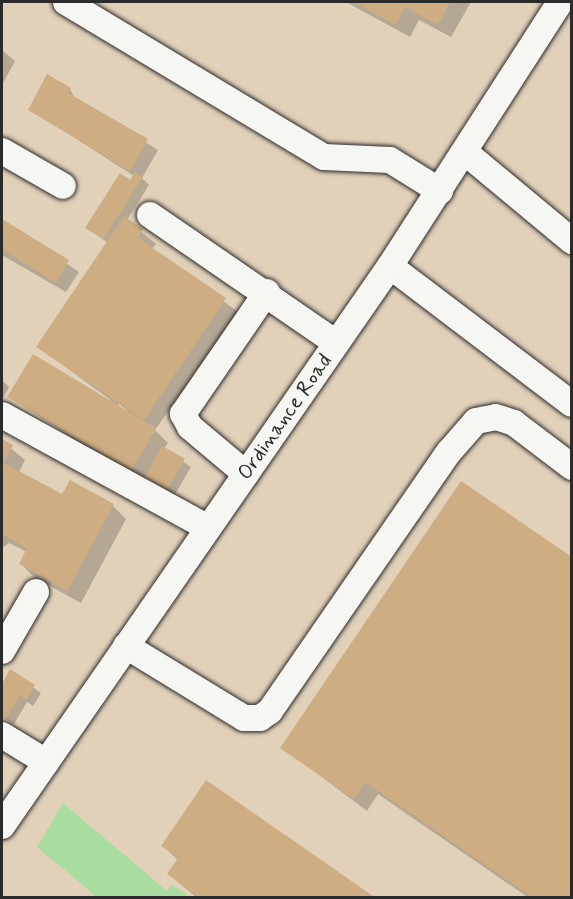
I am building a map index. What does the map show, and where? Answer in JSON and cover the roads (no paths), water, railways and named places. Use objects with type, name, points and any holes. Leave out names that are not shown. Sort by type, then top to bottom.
[{"type":"street","points":[[66,2],[324,157],[390,160],[440,191]]},
{"type":"street","name":"Ordinance Road","points":[[2,826],[390,266],[466,153],[560,2]]},
{"type":"street","points":[[2,151],[63,186]]},
{"type":"street","points":[[466,153],[572,241]]},
{"type":"street","points":[[150,215],[267,292],[336,343]]},
{"type":"street","points":[[390,266],[572,404]]},
{"type":"street","points":[[246,474],[190,427],[183,414],[267,292]]},
{"type":"street","points":[[2,415],[208,528]]},
{"type":"street","points":[[126,646],[244,718],[260,718],[270,711],[449,452],[476,421],[496,417],[514,423],[572,467]]},
{"type":"street","points":[[2,651],[36,592]]},
{"type":"street","points":[[2,735],[46,762]]}]
